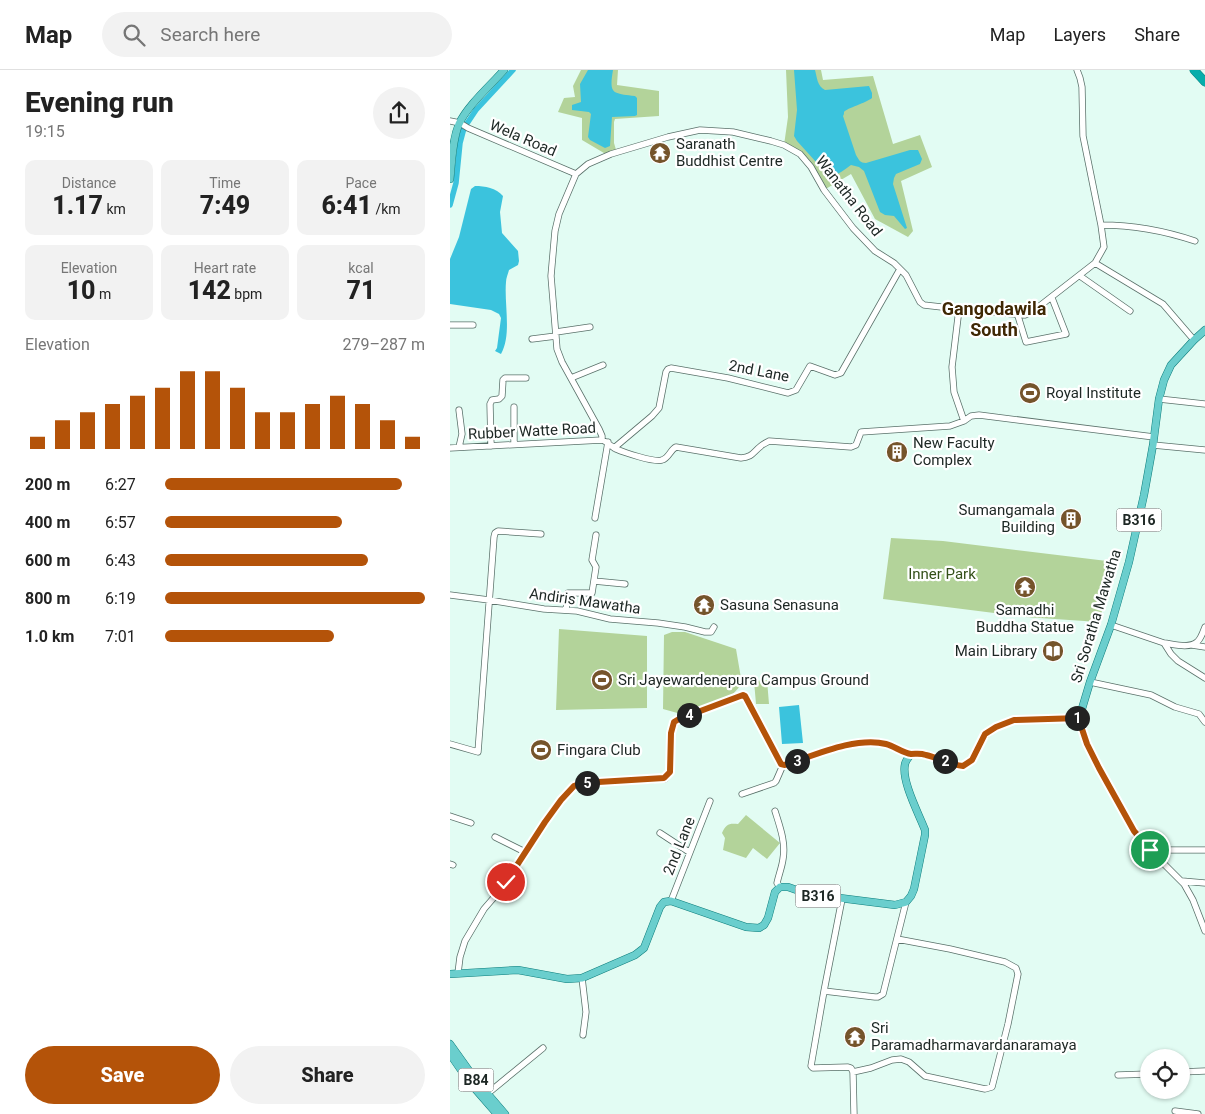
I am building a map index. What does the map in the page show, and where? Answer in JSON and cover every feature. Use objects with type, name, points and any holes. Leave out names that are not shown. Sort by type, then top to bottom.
[{"type":"highway","points":[[1194,70],[1205,82]]},
{"type":"main road","points":[[450,178],[455,140],[470,108],[504,70]]},
{"type":"main road","name":"Sri Soratha Mawatha","points":[[1080,718],[1080,712],[1090,682],[1111,625],[1133,543],[1144,495],[1159,399],[1164,380],[1172,366],[1205,330]]},
{"type":"main road","points":[[906,902],[912,896],[914,890],[926,835],[910,792],[905,772],[905,762],[911,754],[925,754],[963,766],[972,760],[985,734],[996,727],[1014,720],[1080,718]]},
{"type":"main road","name":"B316","points":[[670,901],[746,927],[758,928],[764,925],[768,918],[776,892],[780,888],[788,887],[808,894],[896,905],[906,902]]},
{"type":"main road","points":[[454,973],[518,970],[567,979],[582,978],[635,955],[644,948],[660,907],[664,902],[670,901]]},
{"type":"main road","name":"B84","points":[[450,1044],[487,1094],[505,1114]]},
{"type":"main road","name":"B84","points":[[450,1054],[470,1083],[497,1114]]},
{"type":"street","points":[[1077,70],[1082,88],[1082,136],[1104,247],[1095,264],[1163,304],[1194,340]]},
{"type":"street","name":"Wela Road","points":[[450,121],[576,174]]},
{"type":"street","name":"Wanatha Road","points":[[576,174],[588,164],[611,154],[668,137],[700,130],[733,132],[784,145],[800,154],[811,167],[824,190],[853,228],[875,251],[894,263],[906,275],[920,302],[924,305],[1018,316],[1025,315],[1052,298],[1095,264]]},
{"type":"street","points":[[576,174],[559,214],[555,231],[551,276],[556,334],[562,362],[605,441],[595,518]]},
{"type":"street","points":[[1101,225],[1171,233],[1195,240]]},
{"type":"street","name":"2nd Lane","points":[[614,448],[659,408],[666,372],[671,368],[728,378],[788,393],[796,390],[810,366],[835,375],[841,373],[900,269]]},
{"type":"street","points":[[1080,276],[1130,311]]},
{"type":"street","points":[[1018,316],[1026,342],[1066,334],[1052,298]]},
{"type":"street","points":[[959,310],[952,367],[954,392],[964,421]]},
{"type":"street","points":[[450,325],[473,324]]},
{"type":"street","points":[[532,339],[590,327]]},
{"type":"street","points":[[571,378],[603,365]]},
{"type":"street","points":[[491,446],[490,404],[492,400],[499,399],[502,396],[503,380],[505,378],[526,378]]},
{"type":"street","points":[[1159,399],[1205,404]]},
{"type":"street","points":[[514,407],[514,444]]},
{"type":"street","points":[[459,410],[462,434],[459,447]]},
{"type":"street","name":"Rubber Watte Road","points":[[450,448],[605,441],[614,448],[652,461],[662,461],[676,447],[741,458],[748,457],[769,441],[851,447],[856,445],[861,432],[950,426],[964,421],[971,416],[979,415],[1154,436]]},
{"type":"street","points":[[1153,445],[1205,450]]},
{"type":"street","points":[[450,744],[478,752],[495,533],[498,531],[541,534]]},
{"type":"street","points":[[566,610],[568,593],[592,593],[596,567],[592,560],[596,535]]},
{"type":"street","points":[[594,581],[625,584]]},
{"type":"street","name":"Andiris Mawatha","points":[[450,595],[544,609],[588,613],[610,620],[685,627],[705,632],[711,632],[714,627]]},
{"type":"street","points":[[1111,625],[1164,643],[1205,647]]},
{"type":"street","points":[[1192,645],[1199,641],[1205,627]]},
{"type":"street","points":[[1164,643],[1178,661],[1205,678]]},
{"type":"street","points":[[1090,682],[1151,695],[1175,708],[1199,714],[1205,722]]},
{"type":"street","points":[[454,973],[465,941],[484,909],[508,880],[556,807],[574,786],[582,783],[664,778],[670,772],[671,733],[674,722],[741,695],[745,696],[783,765]]},
{"type":"street","points":[[1080,718],[1087,744],[1134,831],[1150,850],[1182,881],[1193,900],[1205,931]]},
{"type":"street","points":[[783,765],[839,747],[867,742],[885,744],[911,754]]},
{"type":"street","points":[[742,794],[774,783],[783,765]]},
{"type":"street","name":"2nd Lane","points":[[670,901],[710,801]]},
{"type":"street","points":[[775,811],[780,824],[784,845],[783,860],[777,883],[780,888]]},
{"type":"street","points":[[450,816],[471,823]]},
{"type":"street","points":[[660,833],[689,852]]},
{"type":"street","points":[[495,836],[525,852]]},
{"type":"street","points":[[1150,850],[1205,850]]},
{"type":"street","points":[[1182,881],[1205,882]]},
{"type":"street","points":[[842,899],[811,1066],[812,1068],[852,1068],[854,1114]]},
{"type":"street","points":[[824,990],[875,997],[883,994],[906,902]]},
{"type":"street","points":[[852,1072],[901,1059],[909,1062],[926,1076],[985,1089],[992,1087],[1008,1024],[1018,974],[1016,968],[996,960],[897,939]]},
{"type":"street","points":[[582,978],[586,1012],[583,1035]]},
{"type":"street","points":[[487,1094],[543,1048]]},
{"type":"street","points":[[1190,1072],[1205,1071]]},
{"type":"street","points":[[1118,1075],[1140,1074]]},
{"type":"street","points":[[1175,1111],[1198,1114]]},
{"type":"green space","points":[[581,70],[618,70],[617,85],[659,91],[659,116],[615,119],[614,143],[617,153],[609,156],[582,140],[582,118],[558,112],[564,98],[575,97],[573,86]]},
{"type":"green space","points":[[786,70],[821,70],[823,80],[873,76],[893,144],[920,135],[932,167],[901,181],[913,231],[908,237],[875,219],[851,174],[824,190],[800,155],[784,145],[788,117]]},
{"type":"green space","name":"Inner Park","points":[[891,538],[943,541],[1107,561],[1104,581],[1110,583],[1099,622],[1025,617],[883,599]]},
{"type":"green space","name":"Sri Jayewardenepura Campus Ground","points":[[559,629],[647,636],[647,708],[556,710]]},
{"type":"green space","name":"Sri Jayewardenepura Campus Ground","points":[[672,632],[685,632],[736,649],[742,684],[733,694],[681,714],[663,709],[664,635]]},
{"type":"green space","points":[[767,680],[769,704],[756,704],[754,681]]},
{"type":"green space","points":[[746,815],[780,843],[767,859],[753,848],[746,858],[723,850],[725,838],[722,833],[726,826],[738,824]]},
{"type":"water","points":[[588,70],[613,70],[612,88],[614,91],[637,98],[637,115],[612,117],[610,146],[605,148],[588,137],[591,114],[589,112],[572,110],[572,105],[581,102],[580,84]]},
{"type":"water","points":[[794,70],[815,70],[819,84],[825,90],[869,86],[872,98],[846,110],[843,116],[856,155],[861,162],[866,163],[910,150],[918,150],[922,159],[920,164],[896,174],[893,184],[907,228],[905,229],[894,216],[885,215],[880,212],[864,171],[859,167],[851,165],[833,175],[826,173],[797,141],[794,136],[797,110]]},
{"type":"water","points":[[475,186],[490,188],[503,196],[500,212],[502,233],[518,251],[518,265],[509,270],[506,279],[507,329],[501,354],[495,351],[501,318],[499,314],[491,310],[450,304],[450,259],[459,237],[471,189]]},
{"type":"water","points":[[799,705],[803,743],[782,744],[779,707]]},
{"type":"waterway","points":[[450,205],[456,183],[460,143],[464,128],[476,110],[513,70]]},
{"type":"place","name":"Saranath Buddhist Centre","points":[[660,153]]},
{"type":"place","name":"Royal Institute","points":[[1030,393]]},
{"type":"place","name":"New Faculty Complex","points":[[897,452]]},
{"type":"place","name":"Sumangamala Building","points":[[1071,519]]},
{"type":"place","name":"Samadhi Buddha Statue","points":[[1025,587]]},
{"type":"place","name":"Sasuna Senasuna","points":[[704,605]]},
{"type":"place","name":"Main Library","points":[[1053,651]]},
{"type":"place","name":"Sri Jayewardenepura Campus Ground","points":[[602,680]]},
{"type":"place","name":"Fingara Club","points":[[541,750]]},
{"type":"place","name":"Sri Paramadharmavardanaramaya","points":[[855,1037]]},
{"type":"district","name":"Gangodawila South","points":[[994,318]]},
{"type":"route","points":[[506,882],[545,822],[574,786],[582,783],[664,778],[668,776],[670,772],[671,733],[674,722],[741,695],[745,696],[781,764],[785,765],[839,747],[867,742],[885,744],[911,754],[925,754],[963,766],[972,760],[985,734],[996,727],[1014,720],[1080,718],[1087,744],[1099,768],[1134,831],[1150,850]]}]
